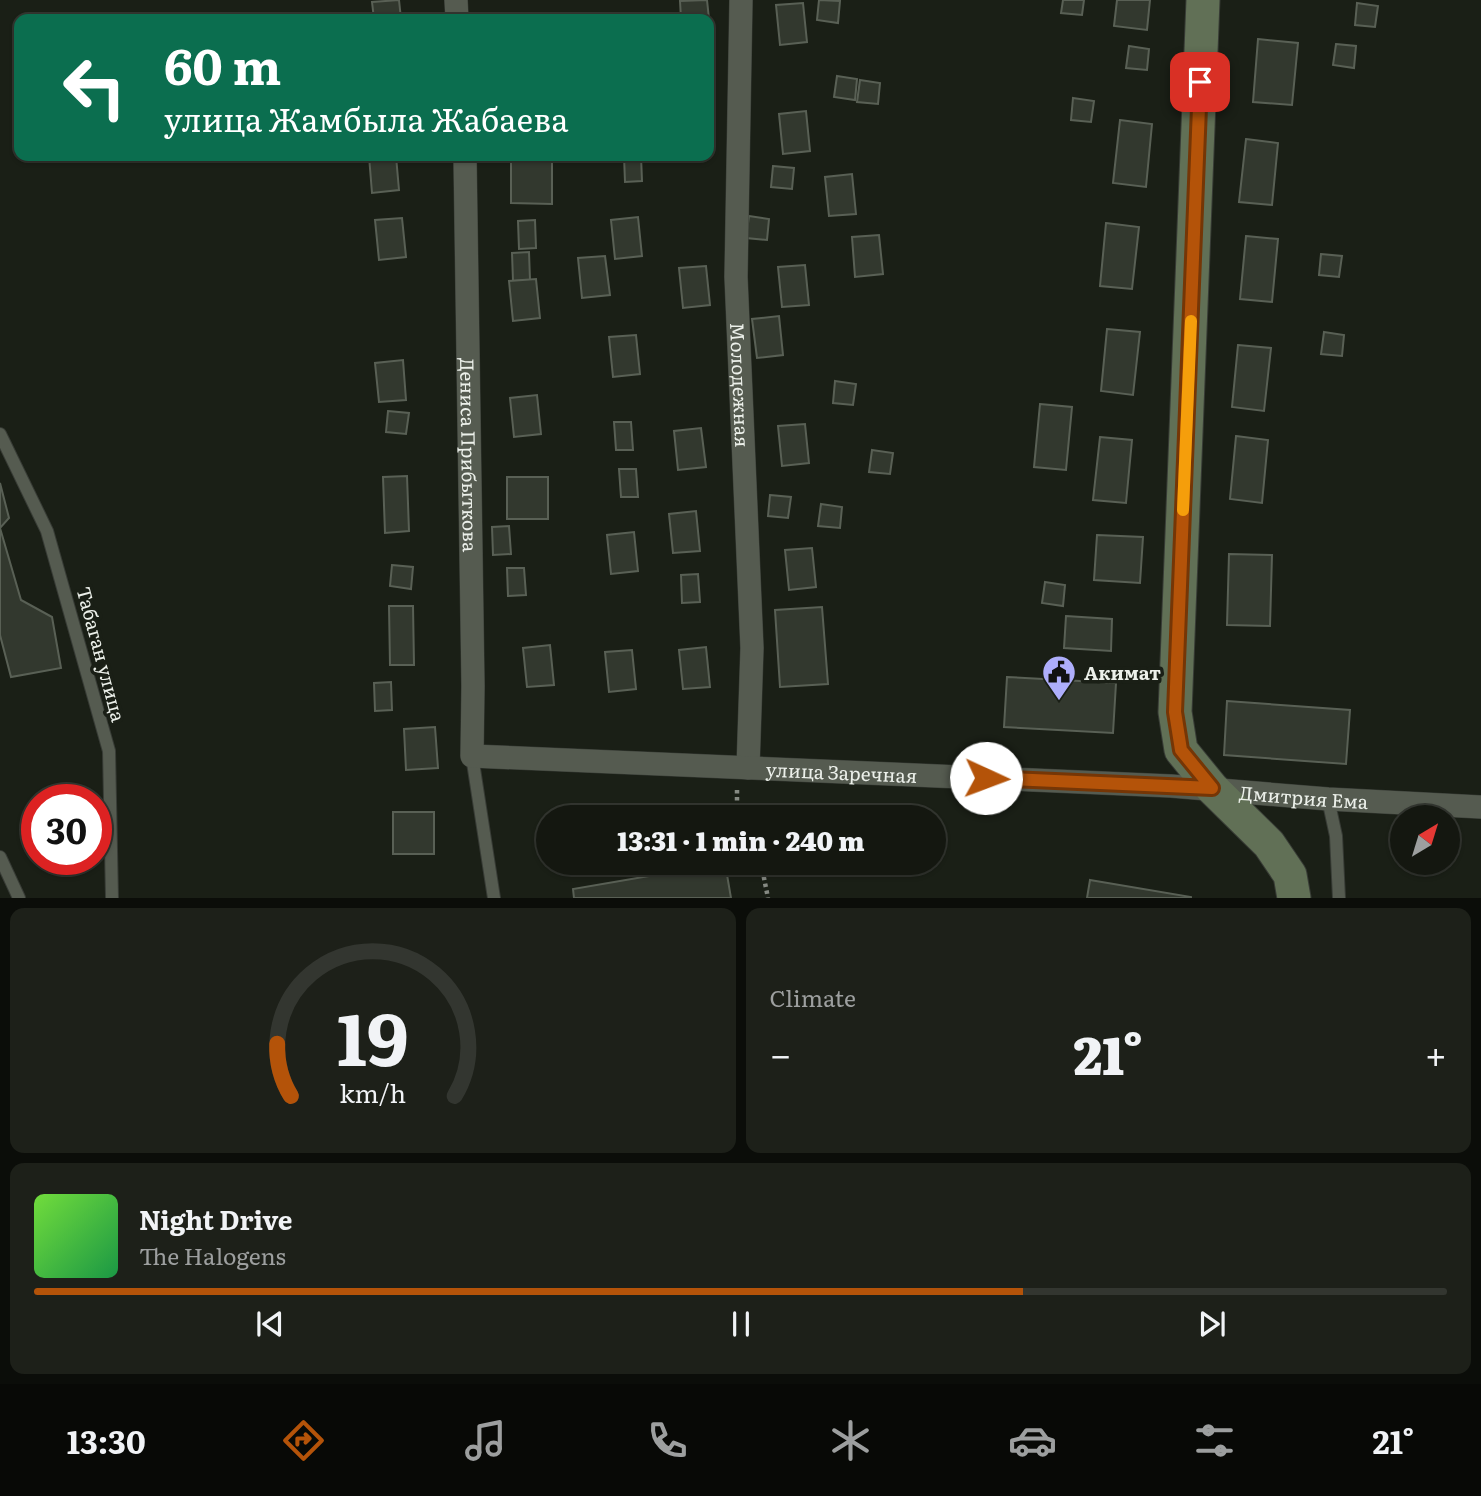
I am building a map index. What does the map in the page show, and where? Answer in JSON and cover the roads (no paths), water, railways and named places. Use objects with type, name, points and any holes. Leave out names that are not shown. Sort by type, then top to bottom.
[{"type":"street","name":"Молодежная","points":[[741,0],[736,277],[752,648],[748,768]]},
{"type":"street","points":[[1203,0],[1175,712],[1181,750],[1212,788],[1269,844],[1290,876],[1294,898]]},
{"type":"street","name":"Дениса Прибыткова","points":[[465,161],[472,756]]},
{"type":"street","name":"улица Заречная","points":[[472,756],[1212,788]]},
{"type":"street","name":"Дмитрия Ема","points":[[1212,788],[1328,799],[1481,807]]},
{"type":"lane","name":"Табаган улица","points":[[0,434],[47,531],[109,751],[112,898]]},
{"type":"lane","points":[[472,756],[494,898]]},
{"type":"lane","points":[[1328,799],[1336,836],[1339,898]]},
{"type":"lane","points":[[0,858],[19,898]]},
{"type":"place","name":"Акимат","points":[[1059,702]]}]
